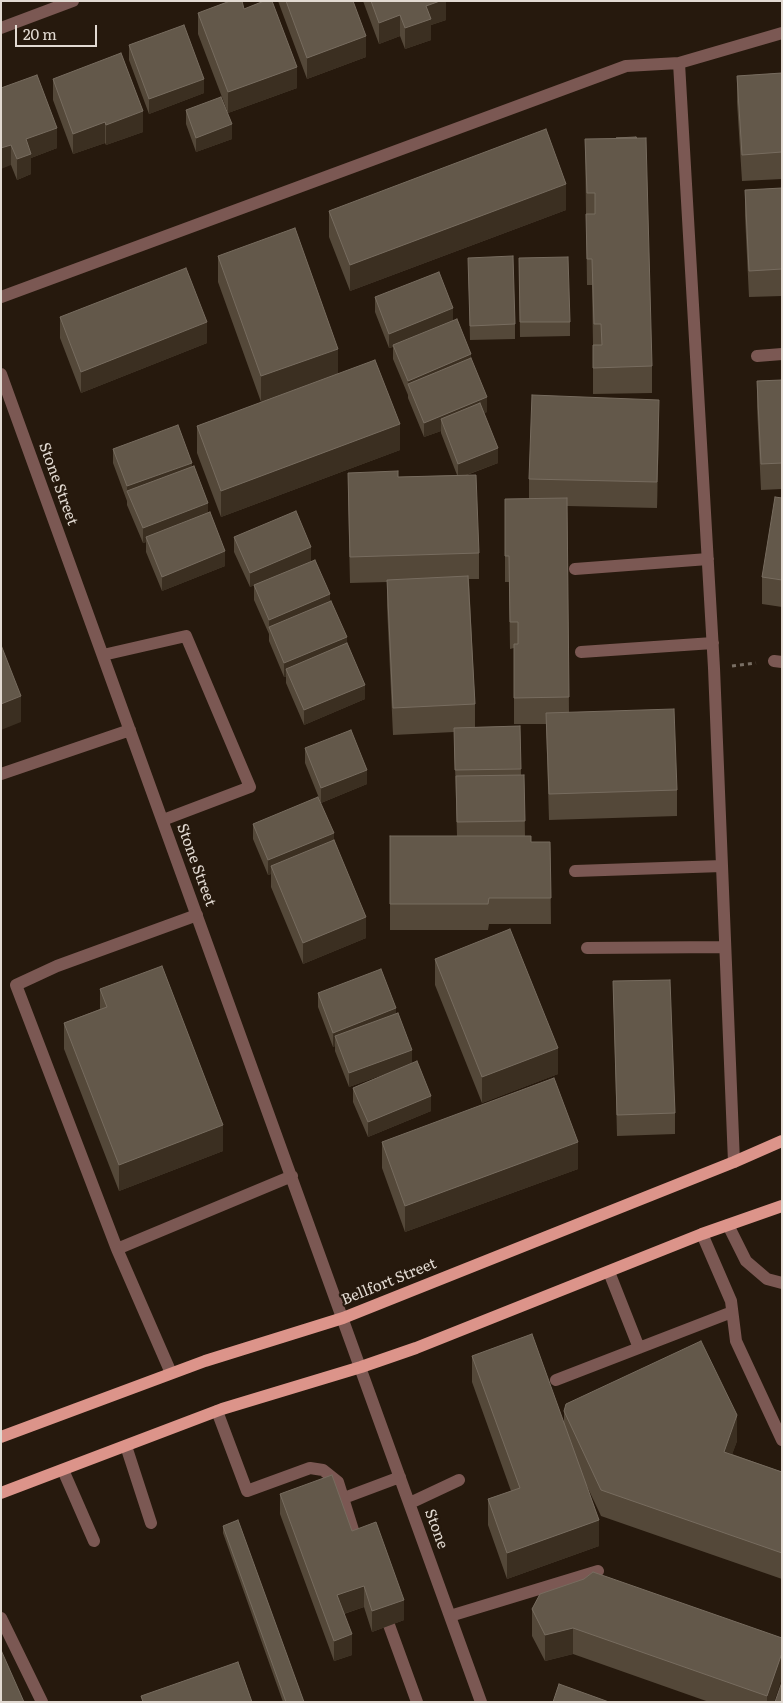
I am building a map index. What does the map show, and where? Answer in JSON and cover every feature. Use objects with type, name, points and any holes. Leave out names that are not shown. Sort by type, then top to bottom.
[{"type":"main road","name":"Bellfort Street","points":[[1,1437],[205,1361],[343,1318],[734,1162],[782,1141]]},
{"type":"main road","points":[[1,1493],[217,1411],[361,1367],[416,1348],[702,1234],[782,1206]]},
{"type":"street","points":[[1,28],[73,1]]},
{"type":"street","points":[[1,297],[626,66],[679,63],[782,32]]},
{"type":"street","points":[[679,63],[713,643],[734,1162]]},
{"type":"street","points":[[757,356],[782,354]]},
{"type":"street","name":"Stone Street","points":[[1,374],[361,1367]]},
{"type":"street","points":[[575,569],[708,559]]},
{"type":"street","points":[[103,655],[186,636],[250,787],[163,820]]},
{"type":"street","points":[[581,652],[713,643]]},
{"type":"street","points":[[1,774],[130,730]]},
{"type":"street","points":[[575,871],[722,866]]},
{"type":"street","points":[[171,1374],[117,1249],[16,985],[57,966],[197,916]]},
{"type":"street","points":[[588,948],[725,947]]},
{"type":"street","points":[[117,1249],[292,1176]]},
{"type":"street","points":[[728,1225],[746,1261],[767,1279],[782,1283]]},
{"type":"street","points":[[702,1234],[731,1301],[736,1341],[782,1440]]},
{"type":"street","points":[[608,1272],[638,1348]]},
{"type":"street","points":[[556,1380],[732,1312]]},
{"type":"street","name":"Stone","points":[[361,1367],[450,1616],[478,1701]]},
{"type":"street","points":[[217,1411],[247,1491],[310,1468],[323,1470],[338,1482],[359,1549]]},
{"type":"street","points":[[126,1446],[152,1523]]},
{"type":"street","points":[[63,1470],[94,1541]]},
{"type":"street","points":[[344,1498],[400,1477]]},
{"type":"street","points":[[410,1503],[459,1480]]},
{"type":"street","points":[[450,1616],[598,1571]]},
{"type":"street","points":[[1,1618],[42,1702]]},
{"type":"street","points":[[389,1625],[417,1702]]},
{"type":"path","points":[[714,668],[778,661]]},
{"type":"building","points":[[230,1],[242,1],[244,9],[264,1],[272,1],[297,67],[228,92],[198,13]]},
{"type":"building","points":[[286,1],[353,1],[366,36],[307,58]]},
{"type":"building","points":[[371,1],[440,1],[426,6],[431,19],[405,28],[400,15],[379,23]]},
{"type":"building","points":[[184,25],[204,79],[149,99],[129,45]]},
{"type":"building","points":[[121,53],[143,111],[106,125],[105,122],[73,134],[53,79]]},
{"type":"building","points":[[782,73],[782,152],[742,155],[737,76]]},
{"type":"building","points":[[37,75],[57,128],[26,139],[31,154],[17,159],[11,145],[1,148],[1,88]]},
{"type":"building","points":[[221,97],[232,124],[196,138],[186,110]]},
{"type":"building","points":[[546,129],[566,184],[350,265],[329,211]]},
{"type":"building","points":[[646,138],[652,366],[593,368],[593,345],[602,345],[601,324],[594,324],[592,259],[587,259],[586,214],[595,214],[595,193],[587,193],[585,139]]},
{"type":"building","points":[[782,188],[782,269],[749,271],[745,190]]},
{"type":"building","points":[[295,228],[338,349],[261,376],[218,256]]},
{"type":"building","points":[[513,256],[515,324],[470,326],[468,258]]},
{"type":"building","points":[[568,257],[570,322],[520,322],[519,258]]},
{"type":"building","points":[[186,268],[207,322],[81,372],[60,317]]},
{"type":"building","points":[[439,272],[453,308],[389,334],[375,297]]},
{"type":"building","points":[[457,319],[471,354],[408,381],[393,345]]},
{"type":"building","points":[[471,358],[487,397],[424,423],[408,384]]},
{"type":"building","points":[[375,360],[400,424],[221,491],[197,426]]},
{"type":"building","points":[[782,380],[782,463],[761,464],[757,381]]},
{"type":"building","points":[[532,395],[659,400],[657,482],[529,479]]},
{"type":"building","points":[[480,403],[498,448],[458,464],[441,419]]},
{"type":"building","points":[[178,425],[192,463],[127,486],[113,449]]},
{"type":"building","points":[[194,466],[208,503],[143,528],[127,491]]},
{"type":"building","points":[[398,471],[398,477],[476,475],[479,553],[350,557],[348,473]]},
{"type":"building","points":[[775,497],[782,498],[782,580],[762,577]]},
{"type":"building","points":[[567,498],[569,697],[514,698],[514,644],[518,644],[518,622],[510,622],[509,556],[505,556],[505,499]]},
{"type":"building","points":[[296,511],[311,547],[250,573],[234,537]]},
{"type":"building","points":[[210,512],[225,551],[162,577],[146,537]]},
{"type":"building","points":[[315,560],[330,594],[269,620],[254,585]]},
{"type":"building","points":[[468,576],[475,704],[393,708],[387,580]]},
{"type":"building","points":[[331,601],[347,637],[284,663],[269,627]]},
{"type":"building","points":[[347,643],[365,685],[304,710],[286,669]]},
{"type":"building","points":[[1,645],[21,696],[1,704]]},
{"type":"building","points":[[674,709],[677,790],[549,794],[546,713]]},
{"type":"building","points":[[520,726],[521,769],[455,770],[454,728]]},
{"type":"building","points":[[351,730],[367,770],[321,788],[305,748]]},
{"type":"building","points":[[524,775],[525,821],[457,822],[456,776]]},
{"type":"building","points":[[318,797],[334,833],[268,860],[253,824]]},
{"type":"building","points":[[390,836],[531,836],[531,842],[550,842],[551,898],[489,898],[488,904],[390,904]]},
{"type":"building","points":[[334,840],[366,917],[303,943],[271,866]]},
{"type":"building","points":[[510,929],[558,1048],[482,1077],[435,959]]},
{"type":"building","points":[[162,966],[223,1125],[119,1165],[64,1023],[107,1007],[100,989]]},
{"type":"building","points":[[381,969],[396,1008],[333,1033],[318,993]]},
{"type":"building","points":[[670,980],[675,1113],[617,1115],[613,981]]},
{"type":"building","points":[[398,1013],[412,1050],[349,1073],[335,1036]]},
{"type":"building","points":[[417,1061],[431,1096],[368,1122],[353,1088]]},
{"type":"building","points":[[554,1078],[578,1142],[405,1206],[382,1142]]},
{"type":"building","points":[[532,1334],[599,1520],[507,1553],[488,1499],[520,1488],[472,1356]]},
{"type":"building","points":[[701,1341],[737,1415],[724,1452],[782,1472],[782,1553],[601,1490],[564,1411],[566,1404]]},
{"type":"building","points":[[332,1475],[352,1531],[376,1522],[404,1600],[372,1611],[364,1586],[337,1595],[352,1634],[334,1641],[280,1494]]},
{"type":"building","points":[[238,1520],[304,1702],[286,1702],[223,1526]]},
{"type":"building","points":[[593,1572],[782,1638],[782,1653],[767,1696],[573,1628],[545,1635],[532,1609],[540,1594],[584,1579]]},
{"type":"building","points":[[1,1650],[24,1702],[1,1702]]},
{"type":"building","points":[[238,1662],[252,1702],[143,1702],[141,1696]]},
{"type":"building","points":[[782,1682],[782,1702],[775,1702]]},
{"type":"building","points":[[559,1684],[609,1702],[553,1702]]}]
